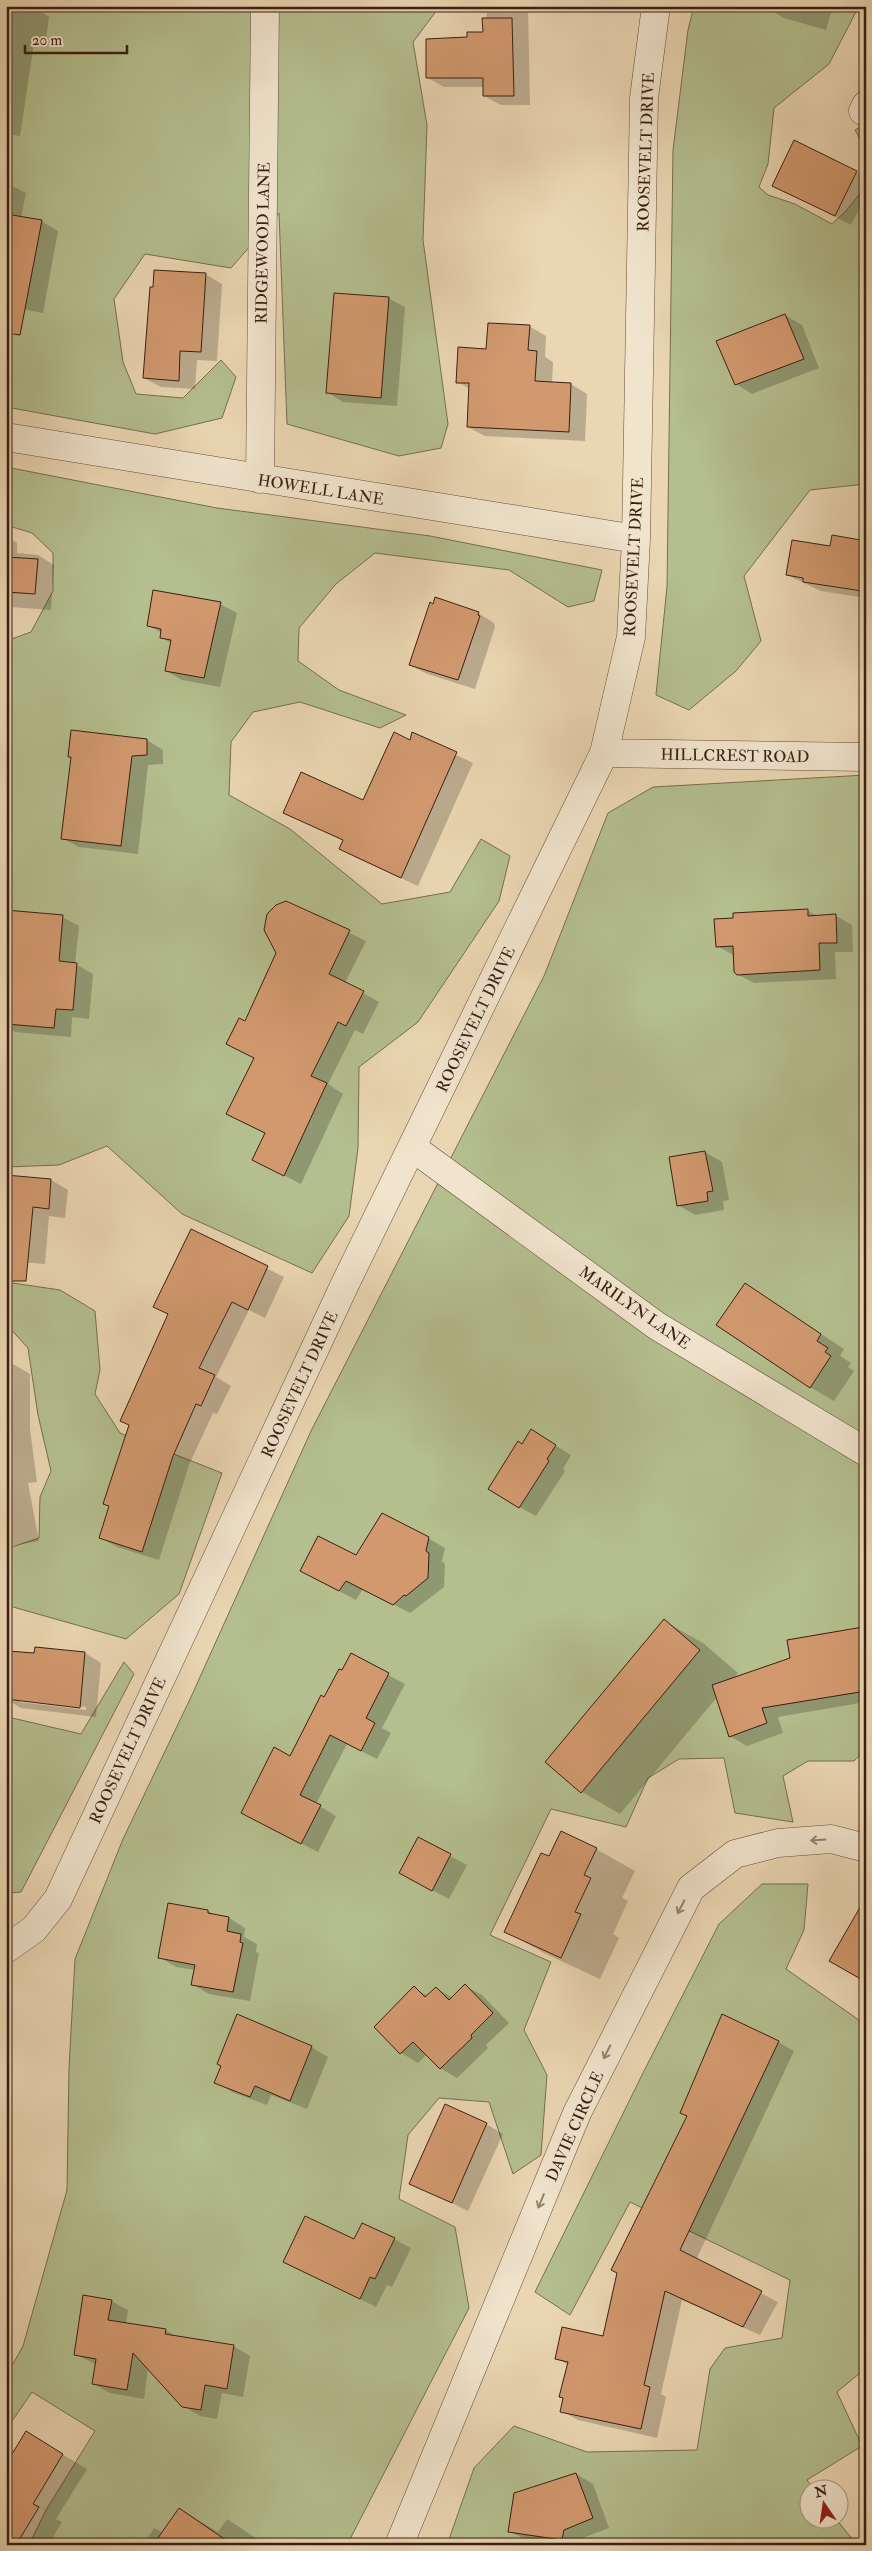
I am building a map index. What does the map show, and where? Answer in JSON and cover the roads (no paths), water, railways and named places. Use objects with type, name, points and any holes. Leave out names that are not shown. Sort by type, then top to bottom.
[{"type":"street","name":"RIDGEWOOD LANE","points":[[260,479],[265,6]]},
{"type":"street","name":"ROOSEVELT DRIVE","points":[[6,1949],[34,1929],[58,1899],[345,1284],[414,1148],[604,753],[631,637],[636,539],[644,98],[656,6]]},
{"type":"street","name":"HOWELL LANE","points":[[6,437],[636,539]]},
{"type":"street","name":"HILLCREST ROAD","points":[[604,753],[866,757]]},
{"type":"street","name":"MARILYN LANE","points":[[414,1148],[657,1326],[866,1452]]},
{"type":"street","name":"DAVIE CIRCLE","points":[[400,2545],[577,2113],[691,1888],[735,1854],[778,1843],[831,1839],[866,1848]]}]
